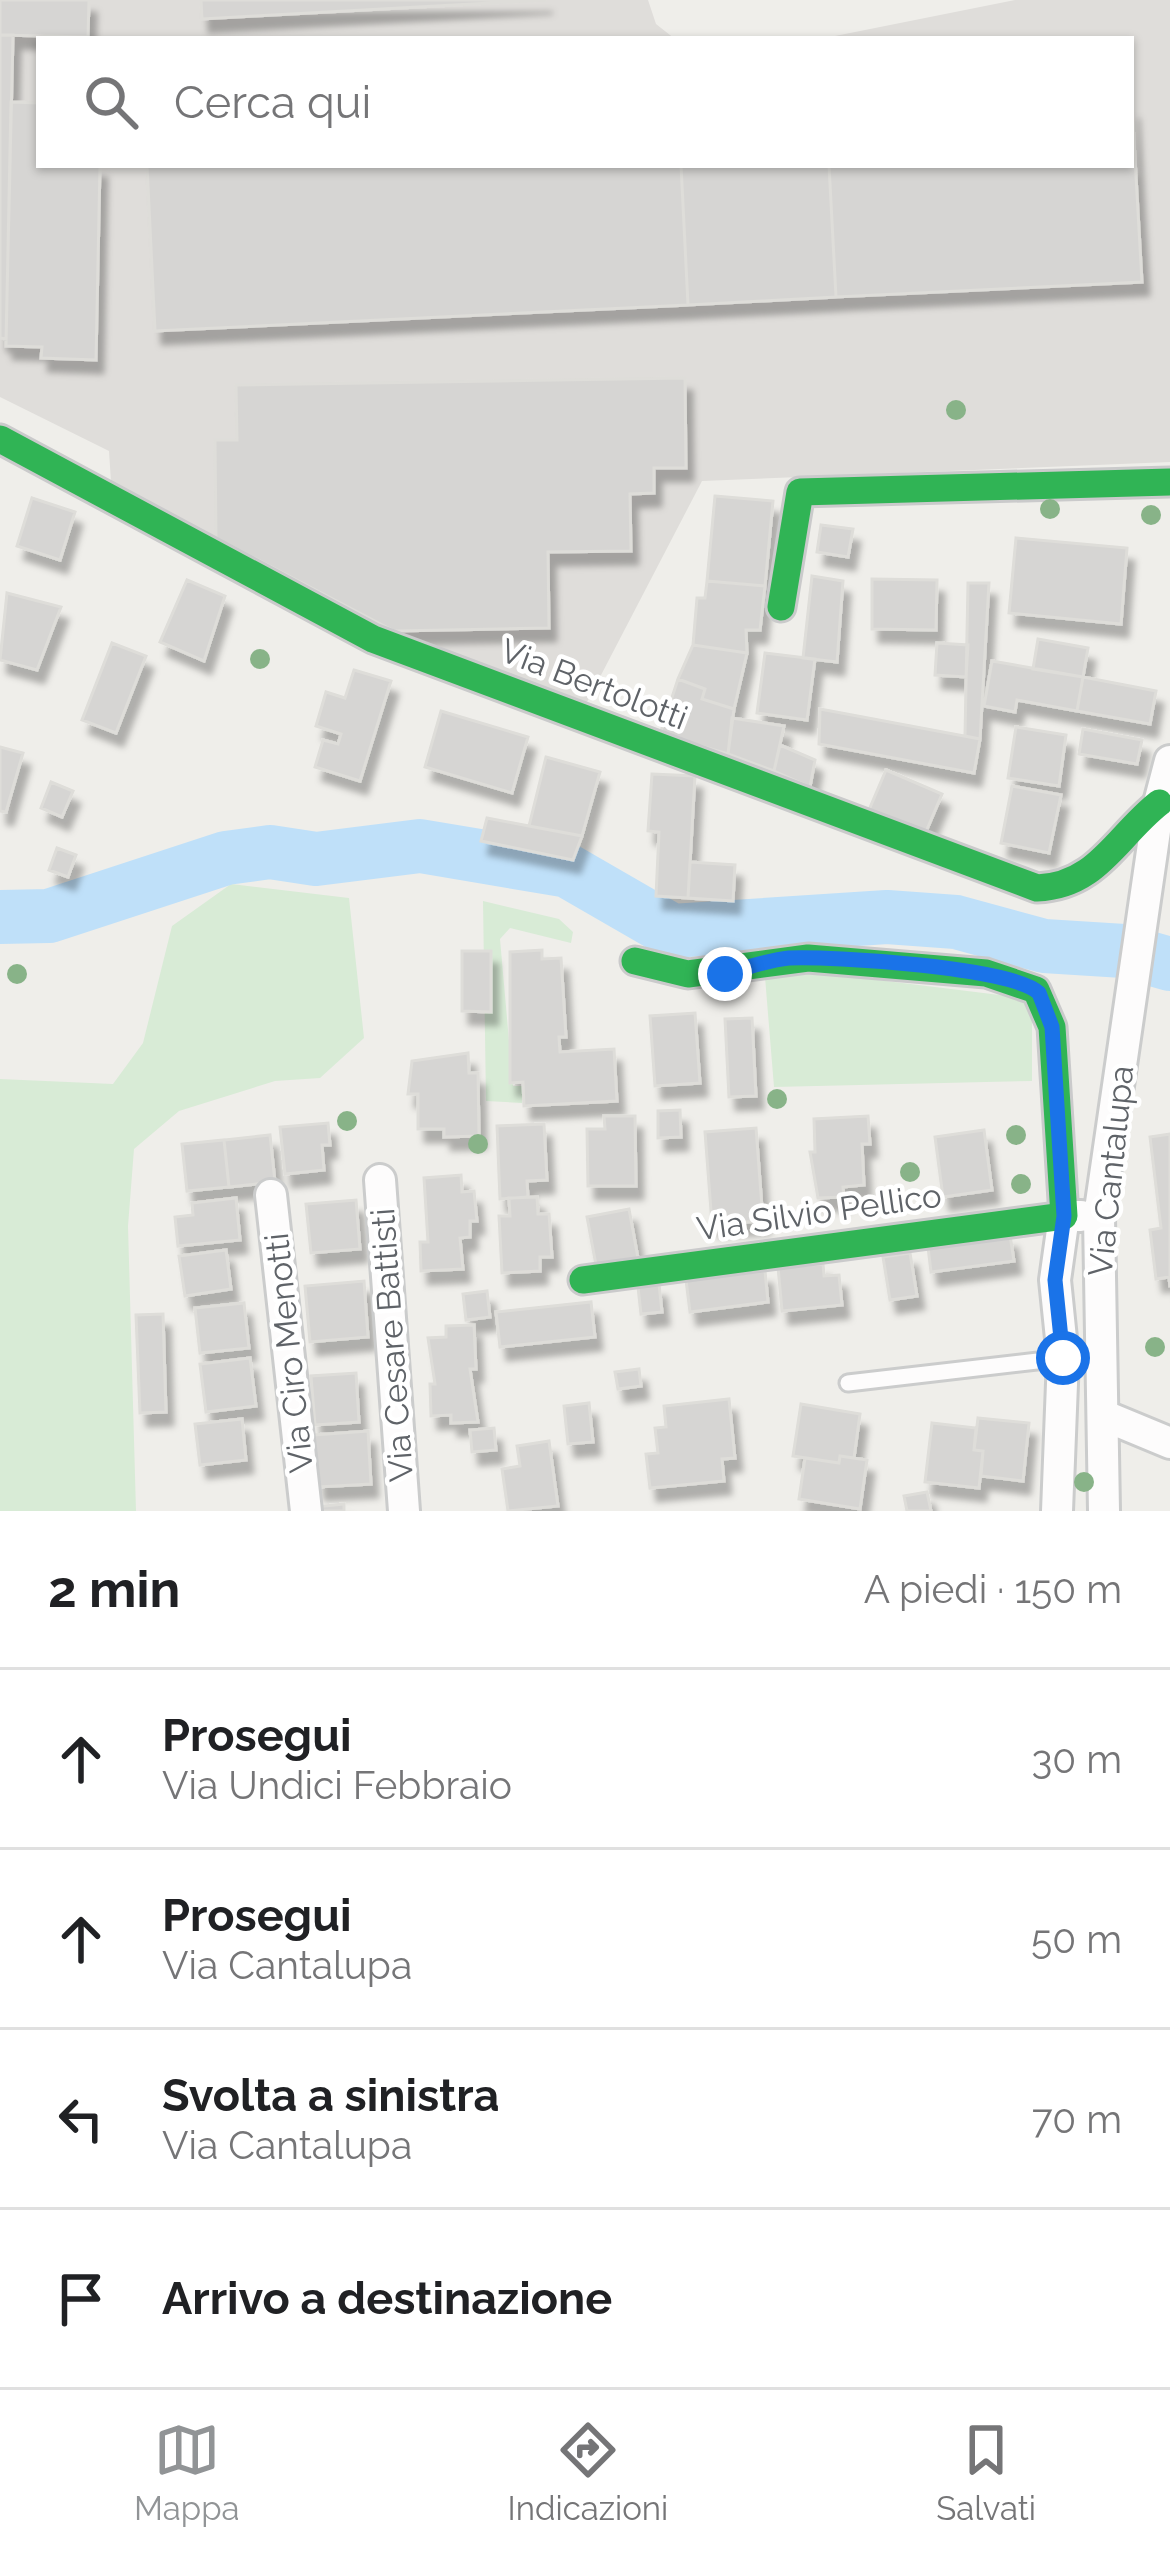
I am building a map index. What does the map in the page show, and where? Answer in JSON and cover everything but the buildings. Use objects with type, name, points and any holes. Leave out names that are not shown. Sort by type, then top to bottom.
[{"type":"street","name":"Via Bertolotti","points":[[0,439],[373,639],[1036,888],[1061,891],[1087,882],[1135,819],[1159,803]]},
{"type":"street","points":[[781,607],[800,492],[1170,482]]},
{"type":"street","name":"Via Cantalupa","points":[[1104,1511],[1099,1217],[1152,911],[1159,803],[1170,761]]},
{"type":"street","name":"Via Cantalupa","points":[[634,961],[682,974],[725,974],[785,958],[855,960],[995,976],[1031,986],[1047,1006],[1052,1027],[1064,1216]]},
{"type":"street","name":"Via Cesare Battisti","points":[[380,1180],[404,1511]]},
{"type":"street","name":"Via Ciro Menotti","points":[[272,1195],[307,1511]]},
{"type":"street","points":[[1058,1511],[1063,1358],[1055,1280],[1064,1216],[1099,1217]]},
{"type":"street","name":"Via Silvio Pellico","points":[[583,1280],[1064,1216]]},
{"type":"street","points":[[1105,1416],[1170,1443]]},
{"type":"lane","points":[[848,1383],[1063,1358]]},
{"type":"shaded area","points":[[0,0],[648,0],[656,24],[671,36],[36,36],[36,168],[1134,168],[1134,36],[835,36],[1015,0],[1170,0],[1170,462],[702,481],[587,702],[394,631],[111,482],[109,451],[0,397]]},
{"type":"green space","points":[[231,884],[349,898],[364,1038],[320,1078],[275,1081],[179,1111],[134,1149],[128,1226],[136,1511],[0,1511],[0,1079],[113,1084],[143,1043],[172,926]]},
{"type":"green space","points":[[483,901],[559,919],[573,932],[571,943],[510,928],[500,939],[513,1086],[523,1086],[522,1103],[486,1101]]},
{"type":"green space","points":[[813,972],[1032,999],[1032,1081],[774,1087],[765,977]]},
{"type":"waterway","points":[[0,917],[49,916],[226,858],[270,852],[316,859],[420,846],[568,871],[672,931],[887,917],[956,922],[1044,946],[1124,951],[1170,964]]},
{"type":"traffic: fast","points":[[0,439],[373,639],[1037,888],[1058,885],[1091,869],[1159,803]]},
{"type":"traffic: fast","points":[[781,607],[800,492],[1170,482]]},
{"type":"traffic: fast","points":[[583,1280],[1064,1216],[1052,1027],[1036,990],[986,973],[808,958],[688,974],[635,961]]},
{"type":"route","points":[[725,974],[785,958],[855,960],[995,976],[1031,986],[1039,993],[1052,1027],[1064,1216],[1055,1280],[1063,1358]]}]
